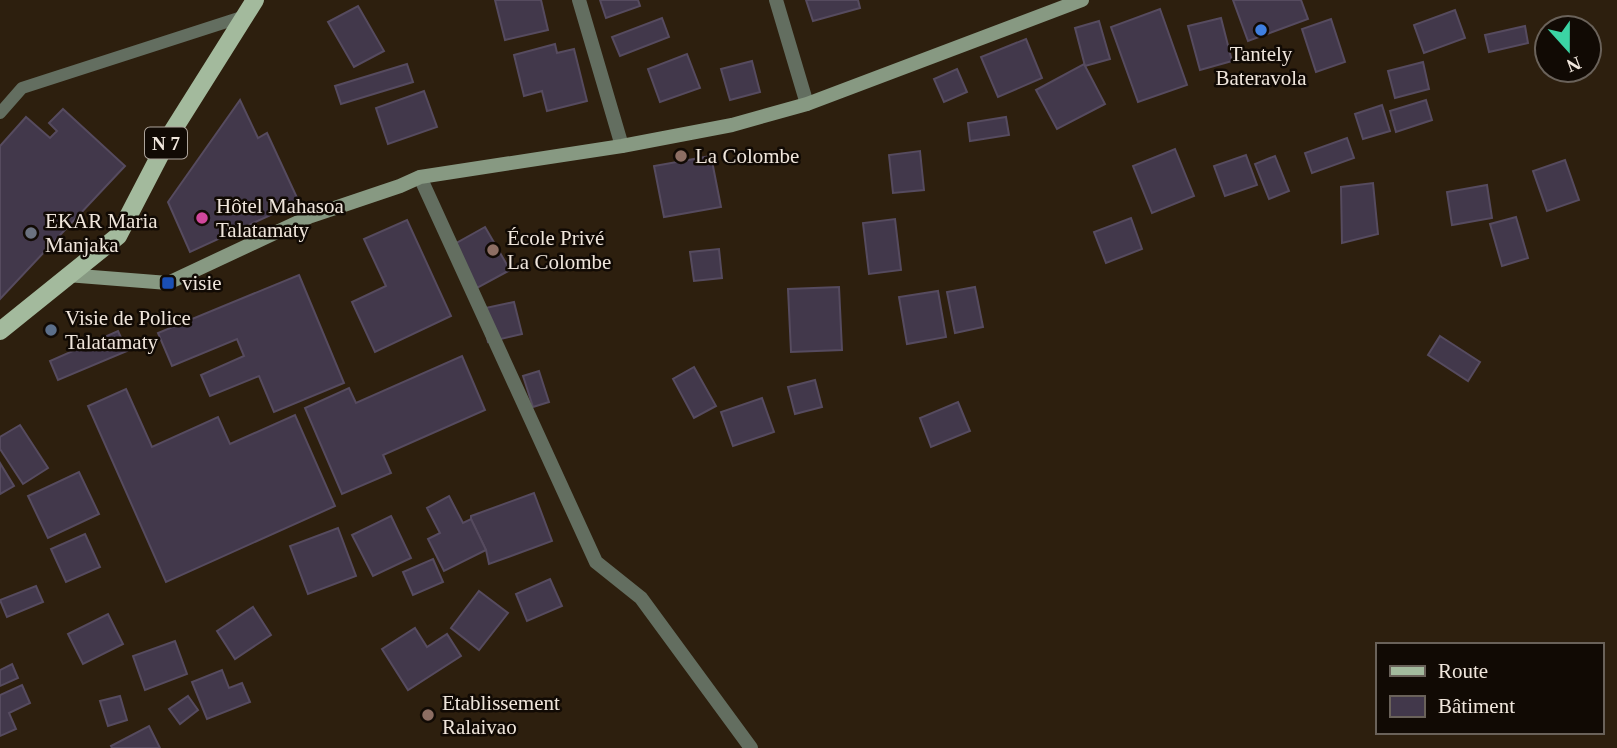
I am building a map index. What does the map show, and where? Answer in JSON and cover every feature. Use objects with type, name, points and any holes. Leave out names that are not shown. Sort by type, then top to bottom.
[{"type":"main road","name":"N 7","points":[[0,331],[118,236],[172,132],[255,0]]},
{"type":"street","points":[[579,0],[622,146]]},
{"type":"street","points":[[776,0],[807,104]]},
{"type":"street","points":[[67,275],[168,283],[311,216],[420,177],[622,146],[732,125],[807,104],[1082,0]]},
{"type":"street","points":[[420,177],[596,562],[640,598],[751,748]]},
{"type":"lane","points":[[0,113],[22,88],[245,16]]},
{"type":"building","points":[[495,0],[541,0],[548,30],[505,40]]},
{"type":"building","points":[[600,0],[638,0],[640,6],[606,18]]},
{"type":"building","points":[[806,0],[858,0],[860,8],[813,21]]},
{"type":"building","name":"Tantely Bateravola","points":[[1233,0],[1301,0],[1308,19],[1248,41]]},
{"type":"building","points":[[358,6],[384,51],[354,67],[328,22]]},
{"type":"building","points":[[1160,9],[1187,85],[1138,102],[1111,27]]},
{"type":"building","points":[[1455,10],[1465,38],[1424,53],[1414,25]]},
{"type":"building","points":[[662,18],[669,37],[620,56],[612,37]]},
{"type":"building","points":[[1221,18],[1232,61],[1200,70],[1188,26]]},
{"type":"building","points":[[1331,19],[1345,62],[1316,72],[1302,29]]},
{"type":"building","points":[[1099,21],[1110,59],[1085,66],[1075,28]]},
{"type":"building","points":[[1525,26],[1528,43],[1489,52],[1485,35]]},
{"type":"building","points":[[1026,39],[1042,78],[998,97],[981,57]]},
{"type":"building","points":[[555,44],[557,53],[574,49],[587,101],[547,111],[542,91],[524,96],[514,55]]},
{"type":"building","points":[[687,54],[700,88],[660,102],[648,69]]},
{"type":"building","points":[[752,61],[760,92],[730,100],[721,69]]},
{"type":"building","points":[[1423,62],[1429,89],[1395,98],[1388,71]]},
{"type":"building","points":[[407,64],[413,82],[341,104],[335,86]]},
{"type":"building","points":[[1084,64],[1105,104],[1057,129],[1036,90]]},
{"type":"building","points":[[957,69],[967,92],[944,102],[934,79]]},
{"type":"building","points":[[424,91],[437,127],[388,144],[376,108]]},
{"type":"building","points":[[240,100],[258,138],[267,133],[299,202],[190,252],[168,202]]},
{"type":"building","points":[[1426,100],[1432,120],[1396,132],[1390,111]]},
{"type":"building","points":[[1382,105],[1390,131],[1363,139],[1355,114]]},
{"type":"building","name":"EKAR Maria Manjaka","points":[[63,109],[125,166],[0,299],[0,146],[26,117],[50,138],[57,131],[49,123]]},
{"type":"building","points":[[1006,117],[1009,135],[970,141],[968,123]]},
{"type":"building","points":[[1347,138],[1354,158],[1312,173],[1305,153]]},
{"type":"building","points":[[1175,149],[1194,196],[1152,213],[1133,166]]},
{"type":"building","points":[[920,151],[924,190],[893,193],[889,155]]},
{"type":"building","points":[[1246,155],[1257,185],[1225,196],[1214,166]]},
{"type":"building","points":[[711,156],[721,207],[664,217],[654,166]]},
{"type":"building","points":[[1275,156],[1289,191],[1269,199],[1255,164]]},
{"type":"building","points":[[1565,160],[1579,200],[1547,211],[1533,171]]},
{"type":"building","points":[[1373,183],[1378,234],[1342,243],[1341,187]]},
{"type":"building","points":[[1487,185],[1492,218],[1452,225],[1447,192]]},
{"type":"building","points":[[1516,217],[1528,258],[1502,266],[1490,224]]},
{"type":"building","points":[[1131,218],[1142,249],[1106,263],[1094,232]]},
{"type":"building","points":[[895,219],[901,270],[869,274],[863,223]]},
{"type":"building","points":[[407,220],[451,316],[375,352],[352,302],[386,286],[364,239]]},
{"type":"building","points":[[485,227],[510,270],[477,288],[453,245]]},
{"type":"building","points":[[719,249],[722,278],[694,281],[690,252]]},
{"type":"building","points":[[299,275],[344,383],[274,412],[259,376],[210,396],[201,375],[244,356],[237,339],[172,366],[158,333]]},
{"type":"building","points":[[839,287],[842,350],[791,352],[788,289]]},
{"type":"building","points":[[975,287],[983,327],[955,333],[947,292]]},
{"type":"building","points":[[938,291],[946,337],[907,344],[899,297]]},
{"type":"building","points":[[514,302],[522,334],[488,342],[481,309]]},
{"type":"building","points":[[118,331],[127,351],[58,380],[50,361]]},
{"type":"building","points":[[1440,336],[1480,362],[1468,381],[1428,355]]},
{"type":"building","points":[[462,356],[485,410],[383,455],[391,473],[342,494],[305,408],[349,388],[356,403]]},
{"type":"building","points":[[694,367],[716,406],[694,418],[673,379]]},
{"type":"building","points":[[539,371],[549,402],[533,407],[523,376]]},
{"type":"building","points":[[815,380],[822,407],[795,414],[788,387]]},
{"type":"building","points":[[126,389],[152,447],[218,417],[230,444],[295,415],[335,506],[166,582],[88,406]]},
{"type":"building","points":[[762,398],[774,432],[733,446],[721,412]]},
{"type":"building","points":[[958,402],[970,431],[931,447],[920,418]]},
{"type":"building","points":[[20,425],[48,468],[23,484],[0,449],[0,437]]},
{"type":"building","points":[[0,463],[14,486],[0,494]]},
{"type":"building","points":[[79,472],[99,514],[48,538],[28,496]]},
{"type":"building","points":[[534,493],[552,541],[489,564],[486,550],[471,516]]},
{"type":"building","points":[[449,496],[463,523],[471,519],[486,550],[444,571],[428,539],[440,533],[427,508]]},
{"type":"building","points":[[391,516],[411,558],[373,576],[352,535]]},
{"type":"building","points":[[338,528],[356,576],[308,594],[290,546]]},
{"type":"building","points":[[85,534],[100,567],[66,582],[51,549]]},
{"type":"building","points":[[433,559],[443,582],[413,595],[403,572]]},
{"type":"building","points":[[550,579],[562,606],[527,621],[516,594]]},
{"type":"building","points":[[36,586],[43,602],[7,617],[0,600]]},
{"type":"building","points":[[479,591],[508,613],[479,650],[451,628]]},
{"type":"building","points":[[253,607],[271,635],[235,659],[217,631]]},
{"type":"building","points":[[108,614],[123,644],[83,664],[68,634]]},
{"type":"building","points":[[415,628],[427,647],[447,634],[461,656],[408,690],[382,649]]},
{"type":"building","points":[[175,641],[187,674],[145,690],[133,656]]},
{"type":"building","points":[[12,664],[18,678],[0,686],[0,670]]},
{"type":"building","points":[[222,670],[229,688],[242,683],[250,702],[207,719],[192,682]]},
{"type":"building","points":[[22,685],[30,703],[9,713],[16,729],[0,736],[0,695]]},
{"type":"building","points":[[120,696],[127,720],[108,726],[100,701]]},
{"type":"building","points":[[188,696],[198,710],[180,724],[169,709]]},
{"type":"building","points":[[149,726],[160,748],[112,748],[111,746]]},
{"type":"place","name":"Tantely Bateravola","points":[[1261,30]]},
{"type":"place","name":"La Colombe","points":[[681,156]]},
{"type":"place","name":"Hôtel Mahasoa Talatamaty","points":[[202,218]]},
{"type":"place","name":"EKAR Maria Manjaka","points":[[31,233]]},
{"type":"place","name":"École Privé La Colombe","points":[[493,250]]},
{"type":"place","name":"visie","points":[[168,283]]},
{"type":"place","name":"Visie de Police Talatamaty","points":[[51,330]]},
{"type":"place","name":"Etablissement Ralaivao","points":[[428,715]]}]
